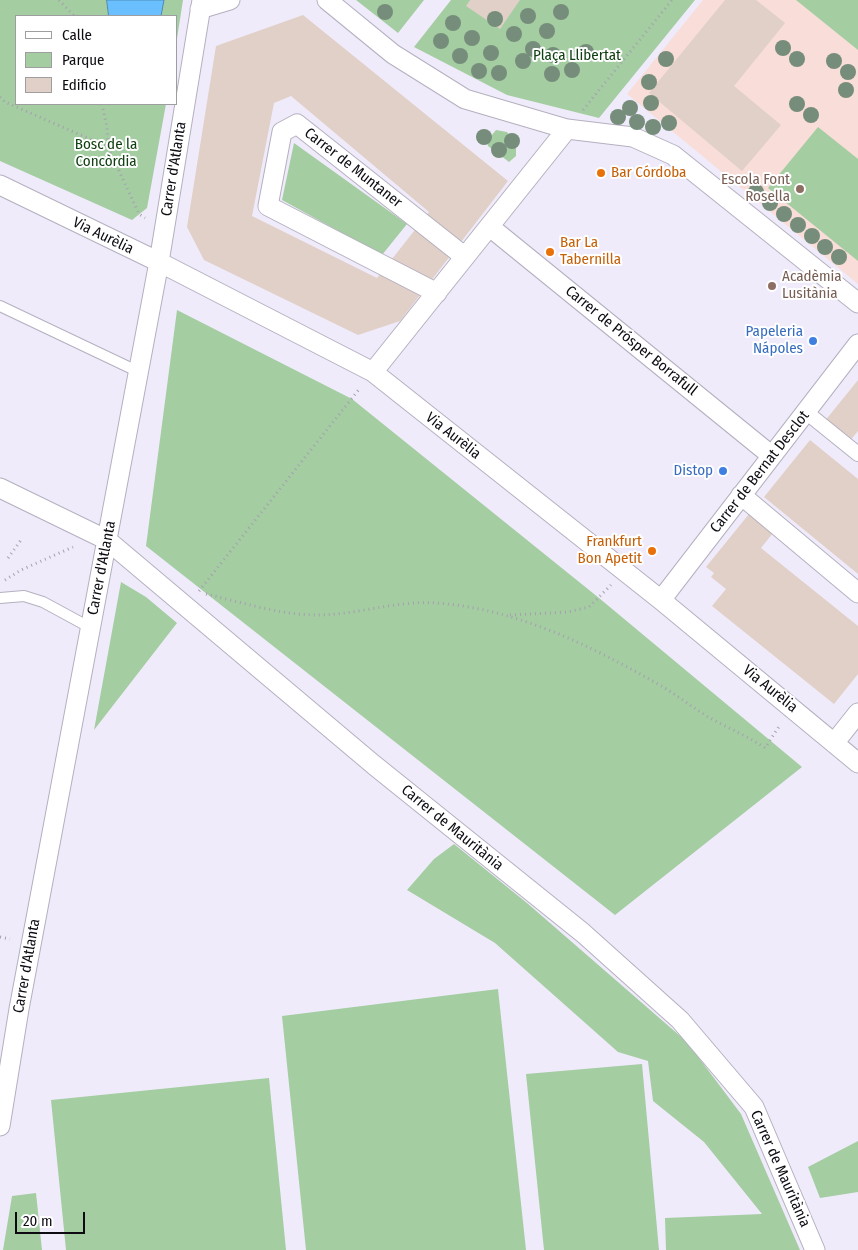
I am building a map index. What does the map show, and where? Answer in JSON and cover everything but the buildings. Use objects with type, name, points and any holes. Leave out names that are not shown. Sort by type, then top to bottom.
[{"type":"street","name":"Carrer d'Atlanta","points":[[0,1126],[19,1009],[159,262],[201,4],[230,0]]},
{"type":"street","points":[[327,0],[393,54],[465,99],[567,129],[633,137],[673,155],[858,303]]},
{"type":"street","name":"Carrer de Muntaner","points":[[437,293],[268,206],[282,132],[297,124],[465,257]]},
{"type":"street","points":[[373,372],[567,129]]},
{"type":"street","name":"Via Aurèlia","points":[[0,185],[159,262],[373,372],[661,600],[835,742],[858,763]]},
{"type":"street","name":"Carrer de Prósper Borrafull","points":[[490,227],[772,456]]},
{"type":"street","name":"Carrer de Bernat Desclot","points":[[661,600],[858,344]]},
{"type":"street","points":[[806,412],[858,454]]},
{"type":"street","name":"Carrer de Mauritània","points":[[0,488],[108,540],[374,765],[583,932],[680,1020],[754,1107],[815,1250]]},
{"type":"street","points":[[741,495],[858,593]]},
{"type":"street","points":[[835,742],[858,713]]},
{"type":"lane","points":[[0,306],[139,372]]},
{"type":"lane","points":[[0,598],[24,596],[37,600],[91,628]]},
{"type":"path","points":[[59,0],[73,15]]},
{"type":"path","points":[[567,129],[672,0]]},
{"type":"path","points":[[0,97],[5,102],[108,147]]},
{"type":"path","points":[[102,105],[108,127],[108,147],[139,214]]},
{"type":"path","points":[[352,399],[198,593],[290,612],[316,615],[408,604],[436,603],[507,614],[568,612],[589,607],[623,570]]},
{"type":"path","points":[[8,558],[22,540]]},
{"type":"path","points":[[0,584],[21,570],[75,546]]},
{"type":"path","points":[[507,614],[570,639],[604,655],[659,684],[704,715],[765,748],[770,740]]},
{"type":"path","points":[[0,938],[10,940]]},
{"type":"shaded area","name":"Escola Font Rosella","points":[[703,0],[858,0],[858,284],[627,94]]},
{"type":"green space","name":"Bosc de la Concòrdia","points":[[0,0],[183,0],[178,32],[178,15],[15,15],[15,105],[166,105],[147,208],[132,220],[0,161]]},
{"type":"green space","points":[[356,0],[424,0],[398,33]]},
{"type":"green space","name":"Plaça Llibertat","points":[[451,0],[695,0],[599,118],[507,95],[414,47]]},
{"type":"green space","points":[[796,0],[858,0],[858,50]]},
{"type":"green space","points":[[818,127],[858,159],[858,261],[768,188]]},
{"type":"green space","points":[[496,130],[507,132],[516,145],[516,156],[509,162],[488,146],[487,141]]},
{"type":"green space","points":[[294,143],[407,224],[382,255],[282,200]]},
{"type":"green space","points":[[177,310],[352,399],[599,598],[802,767],[615,915],[146,546]]},
{"type":"green space","points":[[121,582],[146,597],[177,623],[94,730]]},
{"type":"green space","points":[[454,844],[527,903],[687,1042],[741,1114],[800,1250],[666,1250],[665,1218],[762,1214],[704,1142],[653,1101],[648,1061],[618,1052],[495,943],[407,890],[434,859]]},
{"type":"green space","points":[[498,989],[526,1250],[306,1250],[282,1016]]},
{"type":"green space","points":[[642,1064],[659,1250],[544,1250],[526,1074]]},
{"type":"green space","points":[[269,1078],[286,1250],[66,1250],[51,1100]]},
{"type":"green space","points":[[858,1141],[858,1192],[820,1198],[808,1167]]},
{"type":"green space","points":[[36,1193],[42,1250],[3,1250],[12,1196]]},
{"type":"water","points":[[107,0],[164,0],[161,15],[109,15]]},
{"type":"place","name":"Bar Córdoba","points":[[601,173]]},
{"type":"place","name":"Escola Font Rosella","points":[[800,189]]},
{"type":"place","name":"Bar La Tabernilla","points":[[550,252]]},
{"type":"place","name":"Acadèmia Lusitània","points":[[772,286]]},
{"type":"place","name":"Papeleria Nápoles","points":[[813,341]]},
{"type":"place","name":"Distop","points":[[723,471]]},
{"type":"place","name":"Frankfurt Bon Apetit","points":[[652,551]]}]
